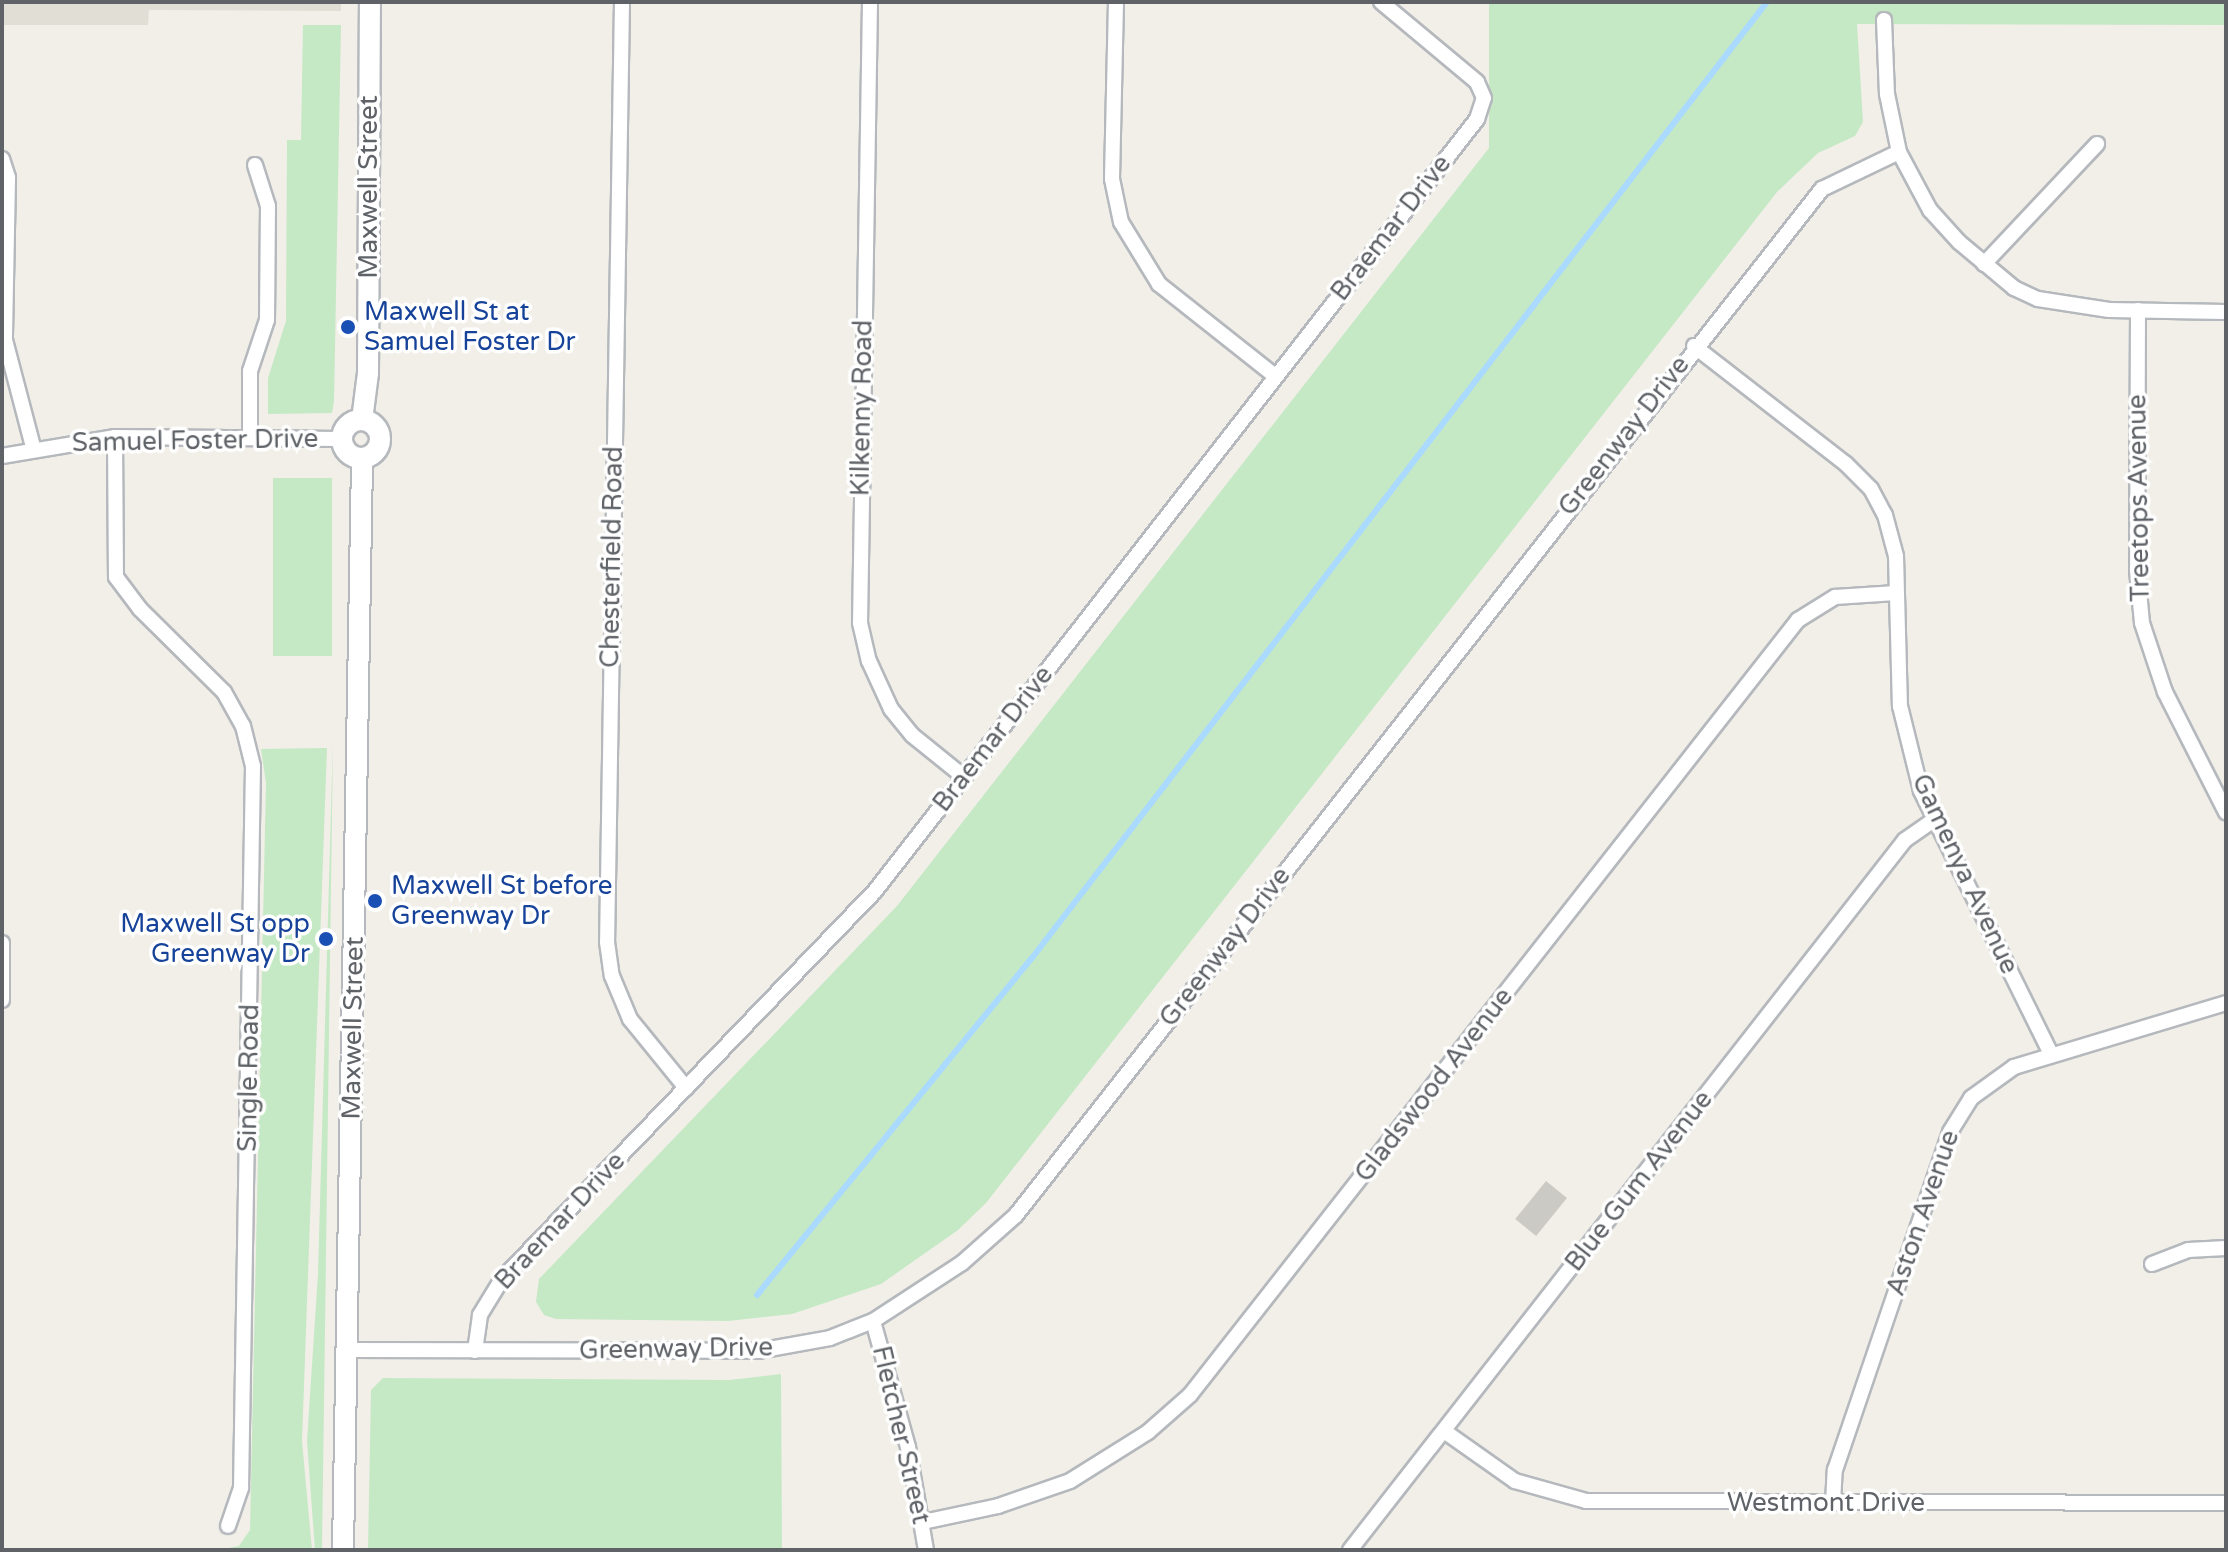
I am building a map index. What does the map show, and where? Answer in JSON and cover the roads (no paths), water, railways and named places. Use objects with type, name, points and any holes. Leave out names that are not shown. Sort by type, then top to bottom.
[{"type":"main road","name":"Maxwell Street","points":[[343,1550],[362,458],[374,453],[380,436],[374,425],[362,420],[368,373],[370,2]]},
{"type":"main road","points":[[362,420],[346,427],[342,439],[346,450],[362,458]]},
{"type":"street","name":"Chesterfield Road","points":[[622,2],[607,942],[612,976],[630,1019],[686,1088]]},
{"type":"street","name":"Kilkenny Road","points":[[870,2],[860,623],[869,661],[891,709],[912,735],[964,777]]},
{"type":"street","points":[[1116,2],[1112,179],[1121,222],[1159,284],[1275,376]]},
{"type":"street","name":"Braemar Drive","points":[[475,1351],[480,1315],[502,1279],[875,891],[1477,119],[1484,98],[1477,82],[1381,2]]},
{"type":"street","points":[[1884,20],[1887,94],[1899,152],[1930,210],[1984,264],[2038,299],[2138,310],[2226,312]]},
{"type":"street","points":[[1984,264],[2097,144]]},
{"type":"street","name":"Greenway Drive","points":[[346,1350],[758,1351],[830,1338],[873,1321],[962,1263],[1016,1215],[1694,346],[1822,189],[1899,152]]},
{"type":"street","points":[[2,159],[8,178],[5,340],[33,447]]},
{"type":"street","points":[[250,438],[250,371],[267,320],[268,206],[255,165]]},
{"type":"street","name":"Treetops Avenue","points":[[2138,310],[2137,570],[2142,623],[2165,692],[2226,812]]},
{"type":"street","name":"Gamenya Avenue","points":[[1694,346],[1862,478],[1890,526],[1904,730],[1934,820],[2051,1054]]},
{"type":"street","name":"Samuel Foster Drive","points":[[2,456],[33,447],[115,437],[342,439]]},
{"type":"street","name":"Single Road","points":[[115,437],[116,577],[140,609],[224,692],[243,726],[253,766],[241,1488],[228,1526]]},
{"type":"street","name":"Gladswood Avenue","points":[[923,1522],[998,1506],[1070,1481],[1148,1432],[1190,1395],[1798,620],[1835,597],[1896,593]]},
{"type":"street","name":"Blue Gum Avenue","points":[[1350,1550],[1905,840],[1934,820]]},
{"type":"street","points":[[2,943],[2,1000]]},
{"type":"street","name":"Aston Avenue","points":[[1833,1503],[1835,1470],[1956,1119],[1993,1078],[2051,1054],[2226,1003]]},
{"type":"street","points":[[2152,1264],[2188,1250],[2226,1248]]},
{"type":"street","name":"Fletcher Street","points":[[873,1321],[923,1522],[926,1550]]},
{"type":"street","name":"Westmont Drive","points":[[1444,1431],[1515,1481],[1569,1498],[1833,1503],[2226,1503]]},
{"type":"waterway","points":[[757,1295],[1032,958],[1767,2]]},
{"type":"place","name":"Maxwell St at Samuel Foster Dr","points":[[348,327]]},
{"type":"place","name":"Maxwell St before Greenway Dr","points":[[375,901]]},
{"type":"place","name":"Maxwell St opp Greenway Dr","points":[[326,939]]}]
